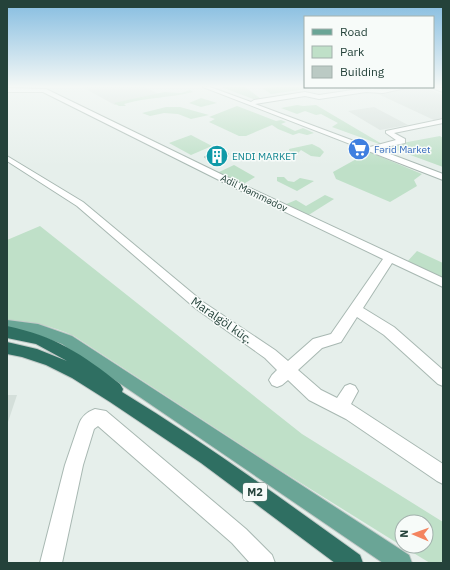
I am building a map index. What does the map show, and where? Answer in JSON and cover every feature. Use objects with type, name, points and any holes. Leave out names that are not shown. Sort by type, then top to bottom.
[{"type":"highway","points":[[7,332],[40,339],[62,349],[80,361],[157,422]]},
{"type":"highway","points":[[7,348],[42,356],[62,365],[157,422]]},
{"type":"highway","name":"M2","points":[[157,422],[352,563]]},
{"type":"main road","points":[[7,325],[42,331],[67,340],[401,563]]},
{"type":"street","name":"Adil Məmmədov","points":[[98,114],[443,283]]},
{"type":"street","points":[[279,114],[443,172]]},
{"type":"street","points":[[284,114],[443,177]]},
{"type":"street","points":[[373,148],[402,141],[390,134],[389,131],[443,120]]},
{"type":"street","name":"Maralgöl küç.","points":[[7,158],[80,204],[199,305],[270,354],[315,395],[340,407],[388,436],[443,475]]},
{"type":"street","points":[[277,380],[318,343],[336,338],[390,258]]},
{"type":"street","points":[[356,310],[389,331],[443,380]]},
{"type":"street","points":[[340,407],[350,391]]},
{"type":"street","points":[[51,563],[74,465],[87,424],[95,417],[100,417],[239,536],[264,563]]},
{"type":"shaded area","points":[[352,114],[386,114],[408,125],[380,130]]},
{"type":"shaded area","points":[[420,114],[443,114],[443,119],[436,121]]},
{"type":"shaded area","points":[[7,395],[17,395],[7,425]]},
{"type":"green space","points":[[144,114],[161,114],[150,116]]},
{"type":"green space","points":[[172,114],[204,114],[209,115],[191,119]]},
{"type":"green space","points":[[218,114],[257,114],[276,121],[281,120],[286,122],[281,124],[295,131],[303,128],[314,133],[307,135],[299,133],[293,135],[272,125],[246,136],[239,136],[209,122],[215,119],[209,117]]},
{"type":"green space","points":[[312,114],[331,114],[382,144],[332,127],[338,123],[321,114],[316,115]]},
{"type":"green space","points":[[191,135],[212,146],[191,155],[169,143]]},
{"type":"green space","points":[[440,136],[443,138],[443,167],[386,146]]},
{"type":"green space","points":[[312,144],[324,152],[320,157],[311,156],[301,150],[298,153],[290,152],[289,149]]},
{"type":"green space","points":[[369,152],[422,174],[414,180],[417,186],[390,202],[336,179],[333,172]]},
{"type":"green space","points":[[234,165],[255,177],[242,185],[217,173]]},
{"type":"green space","points":[[277,177],[284,177],[288,181],[294,182],[300,178],[314,181],[297,191],[277,181]]},
{"type":"green space","points":[[325,195],[334,199],[307,216],[284,205],[296,200],[306,206]]},
{"type":"green space","points":[[40,226],[302,434],[430,514],[394,514],[394,541],[272,465],[74,336],[57,329],[41,325],[7,320],[7,240]]},
{"type":"green space","points":[[417,251],[443,263],[443,280],[406,263]]},
{"type":"green space","points":[[434,516],[443,522],[443,563],[430,563],[415,554],[434,554]]},
{"type":"building","name":"ENDI MARKET","points":[[221,150],[229,154],[212,162],[204,157]]},
{"type":"place","name":"Fərid Market","points":[[359,149]]},
{"type":"place","name":"ENDI MARKET","points":[[217,156]]}]
